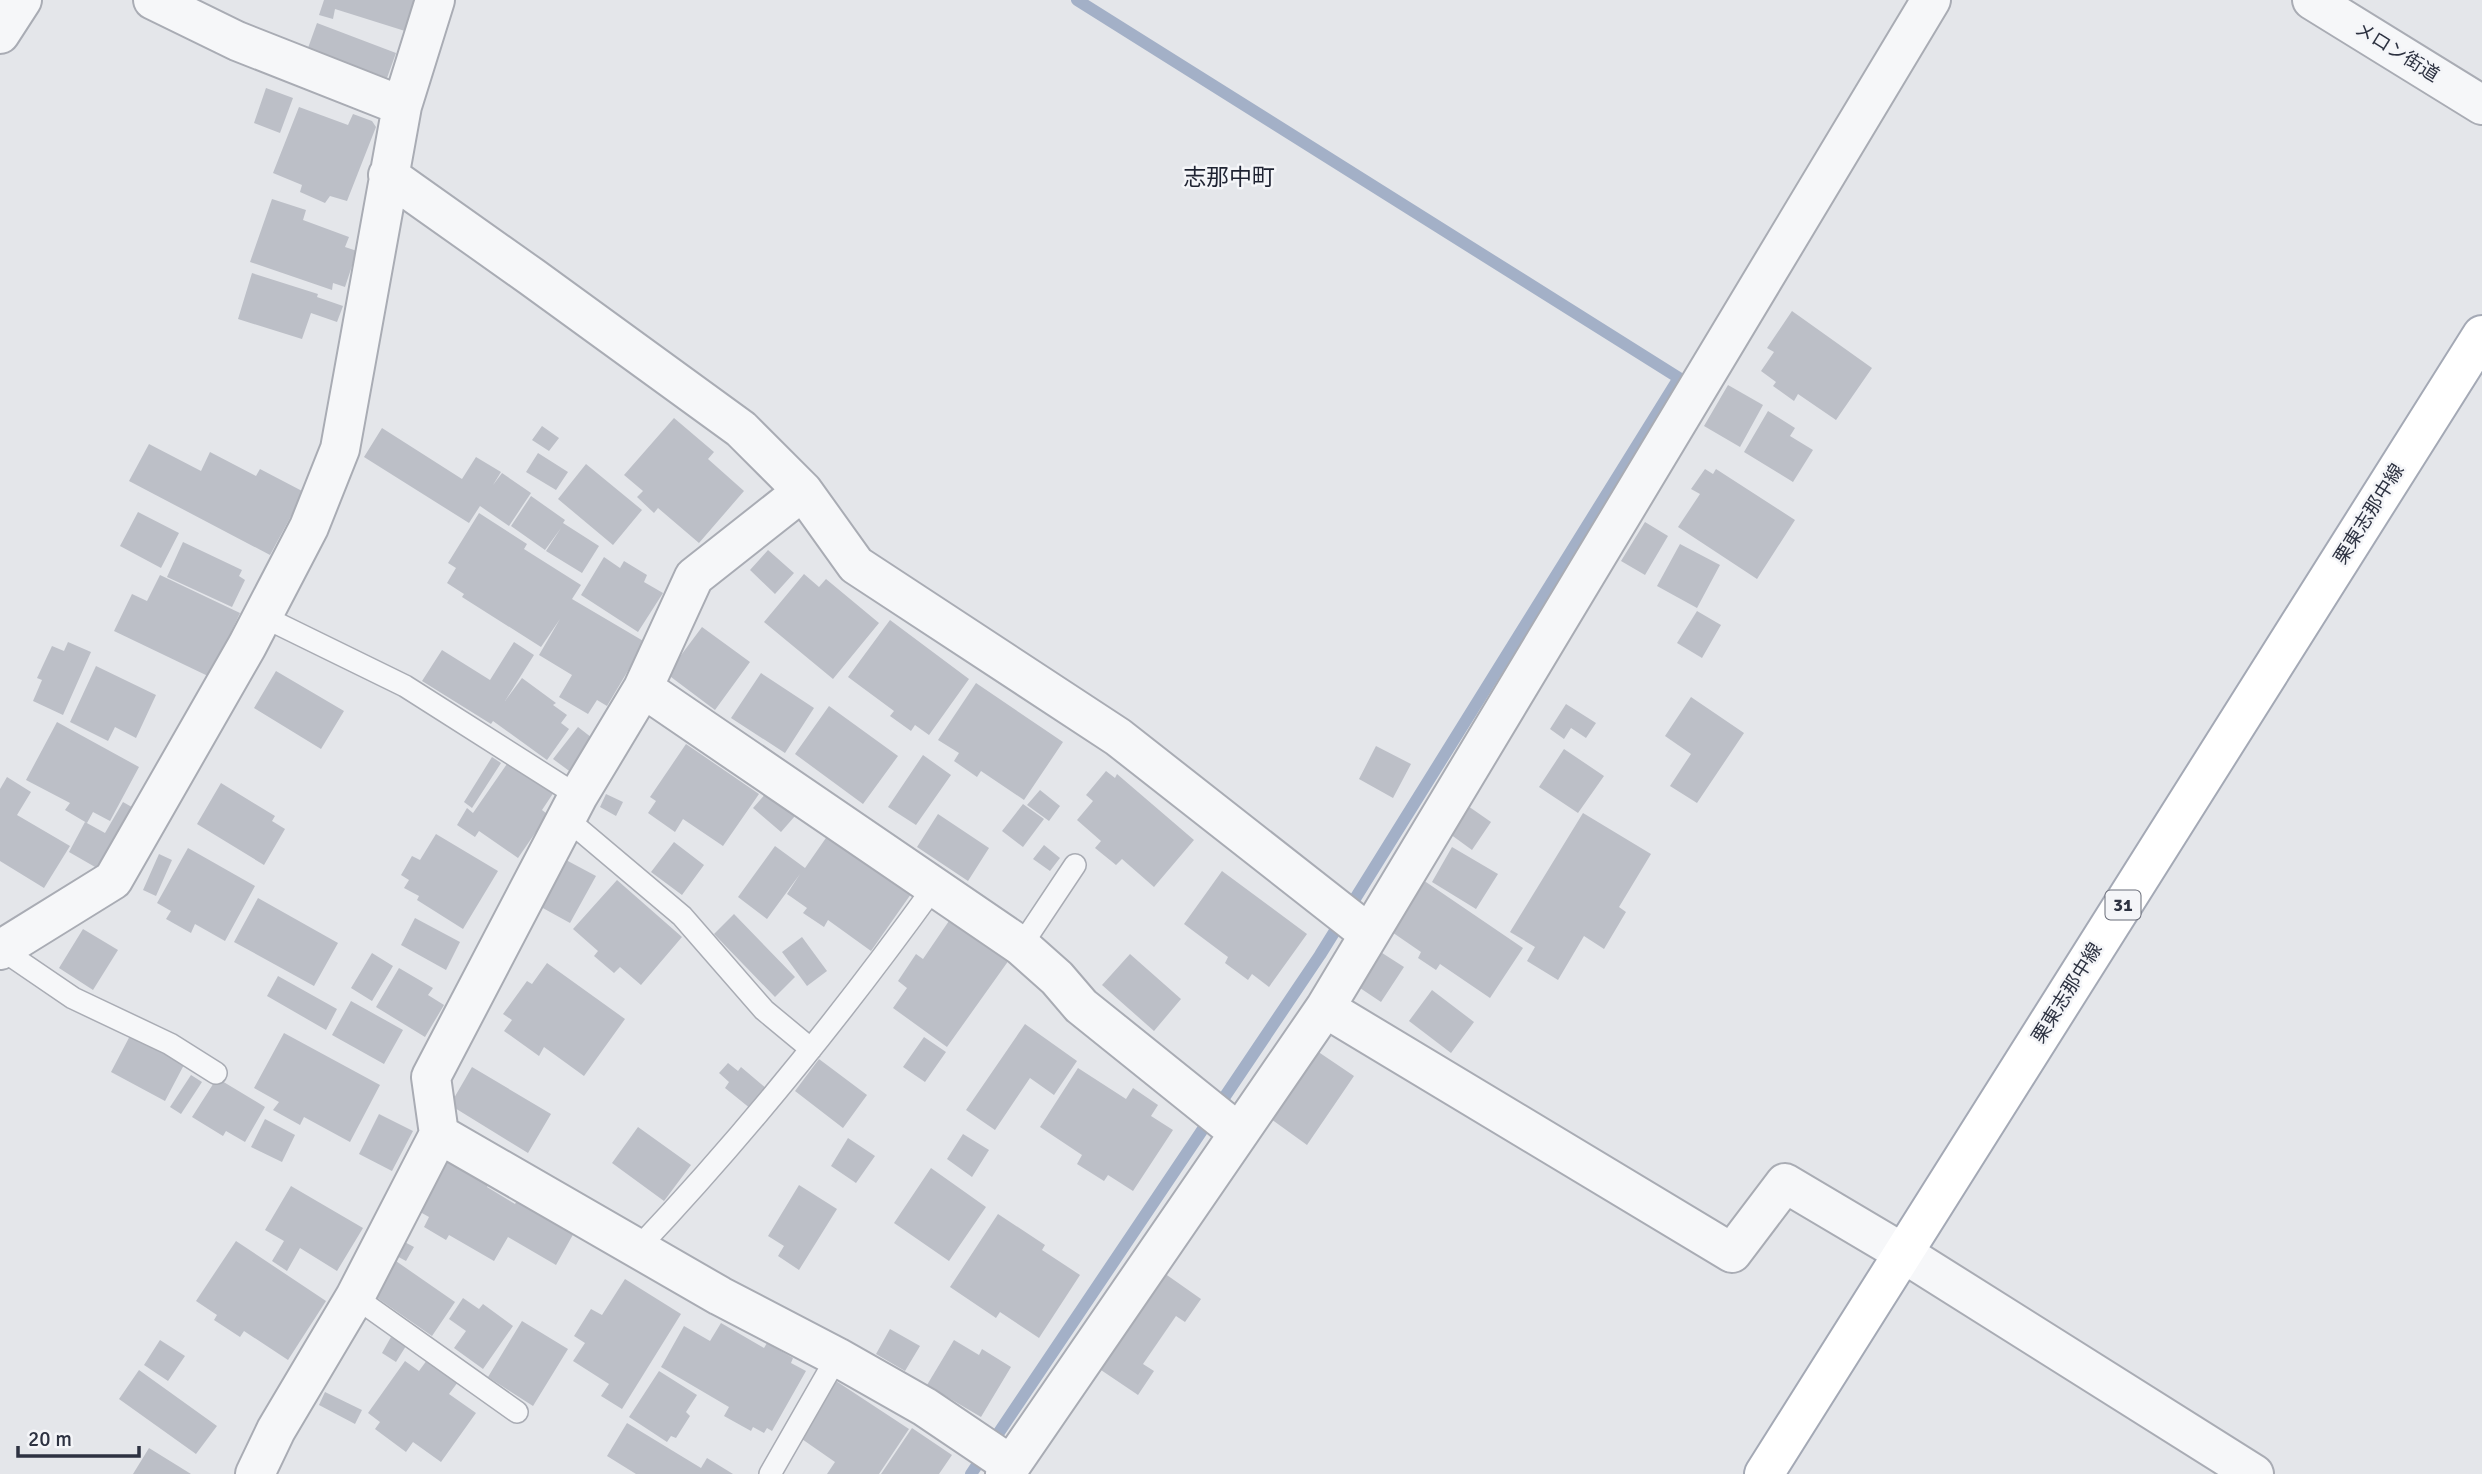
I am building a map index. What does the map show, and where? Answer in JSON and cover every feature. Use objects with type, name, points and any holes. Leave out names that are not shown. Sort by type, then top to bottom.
[{"type":"main road","name":"栗東志那中線","points":[[1764,1474],[2482,335]]},
{"type":"street","points":[[0,34],[22,0]]},
{"type":"street","points":[[153,0],[237,41],[402,106]]},
{"type":"street","points":[[0,949],[113,880],[262,616],[309,527],[340,449],[402,106],[435,0]]},
{"type":"street","points":[[439,1134],[720,1296],[925,1407],[1008,1470],[1325,1008],[1931,0]]},
{"type":"street","name":"メロン街道","points":[[2312,0],[2482,105]]},
{"type":"street","points":[[388,175],[532,276],[741,429],[803,491],[856,565],[1118,737],[1370,934]]},
{"type":"street","points":[[255,1474],[276,1430],[355,1297],[439,1134],[431,1077],[573,807],[643,688],[694,577],[803,491]]},
{"type":"street","points":[[643,688],[1021,946],[1057,978],[1081,1006],[1239,1133]]},
{"type":"street","points":[[1325,1008],[1732,1253],[1785,1183],[1903,1253],[2255,1474]]},
{"type":"lane","points":[[262,616],[405,686],[573,807],[682,916],[764,1010],[811,1049]]},
{"type":"lane","points":[[1021,946],[1075,865]]},
{"type":"lane","points":[[638,1248],[681,1202],[811,1049],[868,978],[934,887]]},
{"type":"lane","points":[[0,949],[73,998],[170,1044],[216,1073]]},
{"type":"lane","points":[[355,1297],[517,1412]]},
{"type":"lane","points":[[769,1474],[837,1357]]},
{"type":"building","points":[[324,0],[415,0],[405,31],[335,9],[333,19],[319,15]]},
{"type":"building","points":[[317,23],[396,53],[387,78],[308,48]]},
{"type":"building","points":[[266,88],[293,98],[280,133],[254,123]]},
{"type":"building","points":[[299,107],[348,125],[353,114],[372,121],[376,127],[347,201],[330,196],[325,203],[300,192],[302,185],[273,173]]},
{"type":"building","points":[[272,199],[306,210],[303,220],[349,237],[345,247],[357,251],[345,287],[333,283],[332,290],[250,262]]},
{"type":"building","points":[[252,273],[318,294],[317,297],[343,306],[337,322],[311,313],[302,339],[238,319]]},
{"type":"building","points":[[1792,311],[1872,368],[1836,420],[1798,394],[1794,401],[1773,386],[1776,382],[1761,371],[1774,352],[1767,348]]},
{"type":"building","points":[[1728,385],[1763,405],[1740,447],[1704,426]]},
{"type":"building","points":[[1768,411],[1795,428],[1790,436],[1813,450],[1793,482],[1744,452]]},
{"type":"building","points":[[674,418],[714,452],[708,459],[744,491],[699,543],[658,508],[654,513],[637,497],[643,491],[624,475]]},
{"type":"building","points":[[542,426],[559,438],[549,451],[532,440]]},
{"type":"building","points":[[382,428],[462,479],[476,457],[501,472],[493,485],[502,473],[531,493],[509,526],[480,506],[469,523],[364,457]]},
{"type":"building","points":[[149,444],[201,471],[210,452],[256,476],[260,469],[304,492],[270,555],[129,481]]},
{"type":"building","points":[[538,453],[568,472],[556,490],[526,472]]},
{"type":"building","points":[[586,464],[642,510],[613,545],[558,499]]},
{"type":"building","points":[[1705,469],[1713,474],[1716,469],[1795,520],[1757,579],[1678,527],[1700,494],[1691,489]]},
{"type":"building","points":[[531,496],[565,520],[563,523],[599,546],[582,573],[546,551],[561,528],[545,550],[511,526]]},
{"type":"building","points":[[138,512],[179,533],[161,568],[120,546]]},
{"type":"building","points":[[479,513],[527,544],[524,549],[581,585],[572,599],[645,642],[607,706],[597,700],[588,714],[559,697],[572,675],[539,655],[560,619],[541,647],[462,597],[464,594],[447,583],[456,568],[448,563]]},
{"type":"building","points":[[1645,522],[1668,536],[1645,575],[1621,561]]},
{"type":"building","points":[[183,542],[242,570],[239,576],[245,580],[232,607],[167,577]]},
{"type":"building","points":[[1680,544],[1720,565],[1697,608],[1657,586]]},
{"type":"building","points":[[768,550],[794,573],[775,594],[750,570]]},
{"type":"building","points":[[604,557],[620,568],[624,561],[647,575],[644,582],[663,593],[638,632],[581,595]]},
{"type":"building","points":[[804,574],[819,587],[826,579],[879,623],[833,679],[764,622]]},
{"type":"building","points":[[160,575],[240,613],[210,677],[114,631],[132,594],[147,601]]},
{"type":"building","points":[[1697,611],[1721,625],[1702,658],[1677,643]]},
{"type":"building","points":[[890,620],[969,679],[929,735],[915,725],[911,731],[890,716],[894,711],[848,677]]},
{"type":"building","points":[[702,627],[750,662],[715,710],[667,674]]},
{"type":"building","points":[[68,642],[91,652],[63,715],[33,701],[42,680],[37,678],[52,646],[64,651]]},
{"type":"building","points":[[514,642],[534,655],[505,701],[522,678],[556,703],[553,705],[567,715],[561,723],[569,729],[547,760],[493,721],[491,724],[422,681],[442,650],[490,680]]},
{"type":"building","points":[[96,666],[156,695],[136,738],[115,727],[108,741],[70,722]]},
{"type":"building","points":[[276,671],[344,711],[321,749],[254,708]]},
{"type":"building","points":[[761,673],[814,708],[785,753],[731,718]]},
{"type":"building","points":[[976,683],[1063,742],[1024,800],[981,771],[977,777],[954,761],[959,753],[938,740]]},
{"type":"building","points":[[1691,697],[1744,733],[1697,803],[1670,786],[1691,754],[1665,736]]},
{"type":"building","points":[[1566,704],[1596,723],[1586,738],[1571,728],[1564,739],[1550,729]]},
{"type":"building","points":[[829,706],[898,756],[863,804],[795,754]]},
{"type":"building","points":[[57,722],[139,767],[110,821],[93,812],[87,823],[65,810],[70,803],[26,780]]},
{"type":"building","points":[[578,727],[596,741],[572,773],[553,759]]},
{"type":"building","points":[[686,744],[759,794],[723,846],[683,819],[675,832],[648,813],[656,801],[650,797]]},
{"type":"building","points":[[1376,746],[1411,764],[1393,798],[1359,779]]},
{"type":"building","points":[[1564,749],[1604,776],[1578,813],[1539,787]]},
{"type":"building","points":[[923,755],[951,775],[916,825],[888,807]]},
{"type":"building","points":[[492,757],[501,763],[472,808],[464,802]]},
{"type":"building","points":[[509,761],[554,792],[542,810],[551,817],[544,828],[540,826],[518,858],[479,831],[475,837],[457,825],[467,808],[473,813]]},
{"type":"building","points":[[1106,771],[1115,778],[1117,774],[1194,840],[1154,887],[1122,859],[1116,865],[1095,848],[1101,841],[1077,820],[1093,801],[1086,795]]},
{"type":"building","points":[[7,777],[31,792],[17,815],[70,846],[44,888],[0,861],[0,789]]},
{"type":"building","points":[[221,783],[275,816],[272,821],[285,829],[264,865],[197,824]]},
{"type":"building","points":[[1040,790],[1060,806],[1049,821],[1027,805]]},
{"type":"building","points":[[767,792],[795,816],[781,832],[753,808]]},
{"type":"building","points":[[606,794],[623,802],[616,816],[600,807]]},
{"type":"building","points":[[123,802],[137,810],[102,871],[69,852],[85,822],[105,833]]},
{"type":"building","points":[[1023,804],[1044,819],[1023,847],[1002,831]]},
{"type":"building","points":[[1468,806],[1491,822],[1472,850],[1450,834]]},
{"type":"building","points":[[1583,813],[1651,854],[1619,907],[1626,912],[1604,949],[1584,936],[1558,980],[1527,961],[1535,947],[1510,932]]},
{"type":"building","points":[[938,814],[989,848],[968,881],[917,847]]},
{"type":"building","points":[[436,834],[498,871],[463,929],[417,900],[419,896],[404,888],[409,880],[401,875],[412,856],[420,860]]},
{"type":"building","points":[[828,835],[911,894],[871,951],[828,920],[824,927],[803,913],[807,908],[787,894],[800,874],[767,919],[738,897],[775,846],[805,868]]},
{"type":"building","points":[[674,842],[704,865],[682,895],[651,872]]},
{"type":"building","points":[[1044,845],[1060,858],[1050,871],[1033,859]]},
{"type":"building","points":[[1452,847],[1498,874],[1476,909],[1432,882]]},
{"type":"building","points":[[188,848],[255,886],[225,941],[195,924],[191,933],[166,919],[171,911],[157,903]]},
{"type":"building","points":[[159,854],[172,860],[156,896],[143,890]]},
{"type":"building","points":[[566,860],[596,876],[570,923],[541,907]]},
{"type":"building","points":[[1222,871],[1307,934],[1269,987],[1252,974],[1248,980],[1225,963],[1228,957],[1184,924]]},
{"type":"building","points":[[617,880],[682,937],[641,985],[620,967],[614,973],[594,956],[598,951],[573,929]]},
{"type":"building","points":[[1423,880],[1523,948],[1490,998],[1440,964],[1436,970],[1418,958],[1421,952],[1389,930]]},
{"type":"building","points":[[258,898],[338,943],[314,986],[234,942]]},
{"type":"building","points":[[734,914],[795,977],[775,997],[714,934]]},
{"type":"building","points":[[415,918],[460,942],[446,970],[401,945]]},
{"type":"building","points":[[951,918],[1009,960],[947,1047],[893,1008],[907,988],[898,981],[916,954],[923,959]]},
{"type":"building","points":[[83,929],[118,950],[93,990],[59,968]]},
{"type":"building","points":[[802,937],[827,971],[807,986],[782,952]]},
{"type":"building","points":[[1379,951],[1404,967],[1381,1002],[1357,986]]},
{"type":"building","points":[[372,953],[393,966],[372,1001],[351,988]]},
{"type":"building","points":[[1130,954],[1181,999],[1154,1031],[1102,985]]},
{"type":"building","points":[[547,963],[625,1019],[584,1076],[544,1047],[539,1056],[504,1031],[512,1020],[503,1014],[527,981],[532,984]]},
{"type":"building","points":[[399,968],[433,988],[428,995],[444,1005],[425,1037],[376,1007]]},
{"type":"building","points":[[278,976],[337,1009],[326,1030],[267,996]]},
{"type":"building","points":[[1432,990],[1474,1022],[1451,1053],[1409,1021]]},
{"type":"building","points":[[351,1001],[403,1030],[384,1064],[332,1035]]},
{"type":"building","points":[[1025,1024],[1077,1061],[1054,1095],[1030,1078],[995,1130],[966,1110]]},
{"type":"building","points":[[132,1032],[186,1061],[165,1101],[111,1072]]},
{"type":"building","points":[[284,1033],[380,1085],[350,1142],[304,1117],[300,1125],[273,1110],[279,1102],[254,1088]]},
{"type":"building","points":[[924,1037],[946,1052],[925,1082],[903,1067]]},
{"type":"building","points":[[1317,1051],[1354,1076],[1307,1145],[1271,1119]]},
{"type":"building","points":[[819,1059],[867,1095],[843,1128],[795,1091]]},
{"type":"building","points":[[728,1063],[738,1071],[741,1067],[767,1089],[751,1109],[725,1088],[729,1082],[719,1073]]},
{"type":"building","points":[[472,1067],[551,1114],[528,1153],[450,1105]]},
{"type":"building","points":[[1078,1068],[1126,1099],[1133,1088],[1158,1105],[1151,1116],[1173,1130],[1133,1191],[1108,1175],[1104,1181],[1077,1164],[1082,1155],[1040,1127]]},
{"type":"building","points":[[191,1075],[202,1082],[181,1114],[170,1107]]},
{"type":"building","points":[[217,1078],[265,1107],[245,1142],[226,1131],[223,1136],[192,1117]]},
{"type":"building","points":[[379,1114],[413,1131],[392,1171],[359,1154]]},
{"type":"building","points":[[265,1119],[295,1135],[282,1162],[251,1147]]},
{"type":"building","points":[[638,1127],[691,1165],[664,1201],[612,1163]]},
{"type":"building","points":[[963,1134],[989,1150],[972,1177],[947,1159]]},
{"type":"building","points":[[848,1138],[875,1156],[856,1183],[831,1166]]},
{"type":"building","points":[[443,1154],[490,1181],[487,1187],[515,1204],[518,1199],[575,1231],[556,1265],[508,1237],[494,1261],[449,1235],[446,1240],[424,1227],[429,1217],[413,1208]]},
{"type":"building","points":[[931,1168],[986,1207],[949,1261],[894,1223]]},
{"type":"building","points":[[799,1185],[837,1209],[799,1270],[778,1256],[784,1246],[768,1236]]},
{"type":"building","points":[[291,1186],[363,1228],[337,1271],[300,1248],[287,1271],[272,1261],[284,1241],[265,1230]]},
{"type":"building","points":[[998,1214],[1045,1245],[1042,1250],[1080,1275],[1039,1338],[1000,1312],[996,1318],[950,1287]]},
{"type":"building","points":[[399,1239],[414,1247],[406,1261],[391,1253]]},
{"type":"building","points":[[236,1241],[326,1301],[288,1360],[244,1331],[240,1337],[214,1320],[217,1315],[196,1301]]},
{"type":"building","points":[[393,1259],[455,1302],[432,1336],[370,1293]]},
{"type":"building","points":[[1164,1273],[1201,1299],[1185,1322],[1176,1316],[1143,1364],[1154,1371],[1138,1395],[1098,1368]]},
{"type":"building","points":[[625,1279],[681,1314],[622,1409],[601,1396],[609,1384],[573,1361],[585,1343],[574,1336],[591,1309],[602,1315]]},
{"type":"building","points":[[463,1298],[479,1309],[483,1304],[513,1326],[483,1369],[454,1348],[466,1331],[449,1319]]},
{"type":"building","points":[[522,1321],[568,1349],[533,1406],[488,1377]]},
{"type":"building","points":[[721,1323],[764,1348],[767,1343],[793,1358],[791,1363],[806,1371],[772,1431],[767,1428],[764,1433],[753,1427],[751,1431],[724,1416],[729,1407],[661,1367],[684,1326],[710,1341]]},
{"type":"building","points":[[890,1329],[920,1346],[905,1371],[876,1354]]},
{"type":"building","points":[[391,1337],[406,1346],[396,1362],[382,1353]]},
{"type":"building","points":[[160,1340],[185,1356],[168,1381],[144,1365]]},
{"type":"building","points":[[954,1340],[979,1355],[982,1349],[1011,1367],[981,1417],[927,1385]]},
{"type":"building","points":[[427,1360],[458,1382],[449,1394],[476,1413],[441,1462],[413,1442],[406,1452],[375,1429],[380,1422],[368,1413],[405,1361],[419,1371]]},
{"type":"building","points":[[139,1370],[217,1426],[196,1454],[119,1399]]},
{"type":"building","points":[[659,1371],[697,1395],[686,1412],[690,1416],[676,1438],[671,1436],[667,1442],[629,1417]]},
{"type":"building","points":[[836,1381],[909,1429],[879,1474],[827,1474],[835,1462],[799,1437]]},
{"type":"building","points":[[325,1392],[362,1410],[355,1424],[319,1405]]},
{"type":"building","points":[[627,1423],[701,1468],[707,1458],[733,1474],[636,1474],[607,1456]]},
{"type":"building","points":[[912,1428],[952,1455],[939,1474],[881,1474]]},
{"type":"building","points":[[149,1448],[191,1474],[133,1474]]},
{"type":"waterway","points":[[971,1474],[1320,955],[1679,378],[1077,0]]},
{"type":"district","name":"志那中町","points":[[1229,177]]}]
